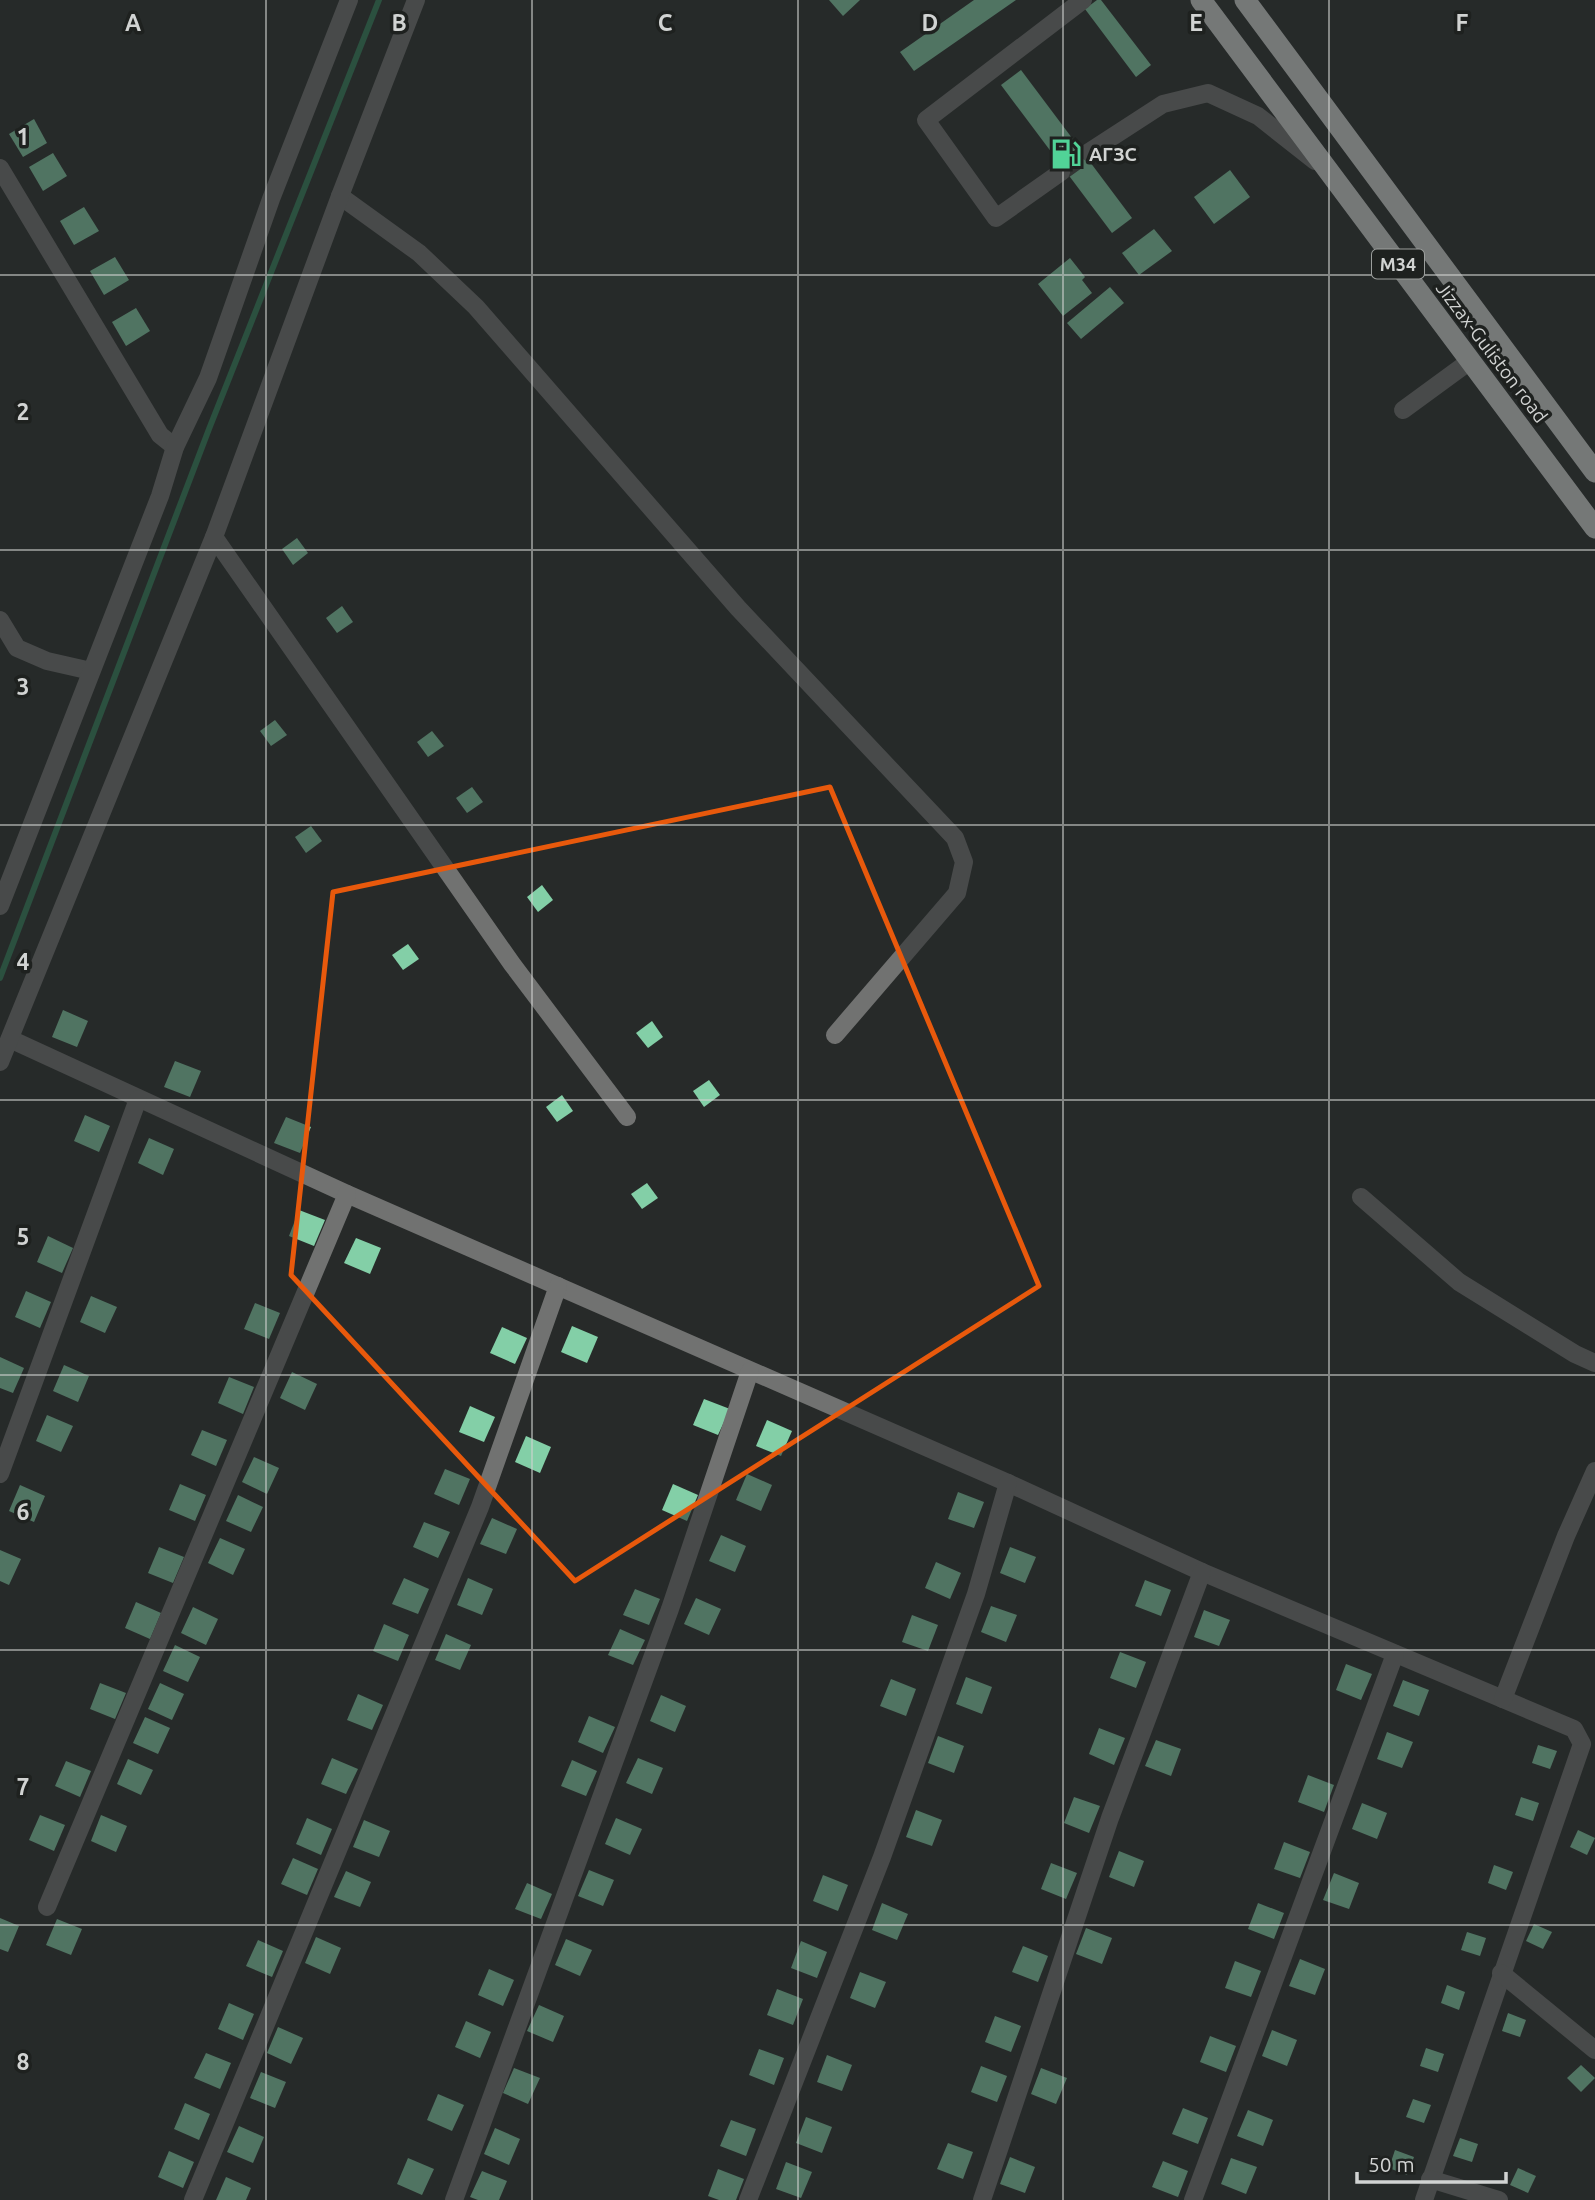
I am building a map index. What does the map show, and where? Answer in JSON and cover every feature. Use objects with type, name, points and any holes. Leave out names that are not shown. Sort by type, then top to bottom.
[{"type":"highway","name":"Jizzax-Guliston road","points":[[1201,0],[1595,528]]},
{"type":"highway","name":"Jizzax-Guliston road","points":[[1245,0],[1595,471]]},
{"type":"highway","points":[[1470,361],[1498,340]]},
{"type":"street","points":[[0,906],[160,496],[175,447],[208,378],[271,199],[349,0]]},
{"type":"street","points":[[0,1062],[214,537],[340,196],[416,0]]},
{"type":"street","points":[[1061,172],[996,218],[926,120],[1083,0]]},
{"type":"street","points":[[1089,152],[1163,104],[1208,93],[1258,116],[1330,173]]},
{"type":"street","points":[[0,168],[160,435],[175,447]]},
{"type":"street","points":[[340,196],[419,253],[476,307],[738,608],[955,838],[964,862],[957,893],[835,1035]]},
{"type":"street","points":[[1404,410],[1470,361]]},
{"type":"street","points":[[214,537],[512,964],[627,1117]]},
{"type":"street","points":[[0,620],[18,648],[47,661],[91,671]]},
{"type":"street","points":[[9,1039],[347,1194],[1008,1483],[1202,1572],[1503,1699],[1586,1741],[1501,1973],[1424,2200]]},
{"type":"street","points":[[0,1474],[138,1100]]},
{"type":"street","points":[[47,1907],[347,1194]]},
{"type":"street","points":[[1361,1197],[1459,1282],[1575,1354],[1595,1363]]},
{"type":"street","points":[[193,2200],[480,1507],[558,1286]]},
{"type":"street","points":[[454,2200],[670,1609],[750,1371]]},
{"type":"street","points":[[1503,1699],[1566,1536],[1595,1471]]},
{"type":"street","points":[[748,2200],[881,1857],[976,1594],[1008,1483]]},
{"type":"street","points":[[982,2200],[1110,1818],[1202,1572]]},
{"type":"street","points":[[1193,2200],[1395,1654]]},
{"type":"street","points":[[1501,1973],[1595,2050]]},
{"type":"street","points":[[1430,2179],[1499,2200]]},
{"type":"highlighted area","points":[[830,787],[1039,1286],[575,1581],[291,1275],[333,892]]},
{"type":"building","points":[[829,0],[860,0],[843,16]]},
{"type":"building","points":[[974,0],[1016,0],[914,71],[900,52]]},
{"type":"building","points":[[1101,0],[1151,65],[1136,77],[1085,9]]},
{"type":"building","points":[[1021,70],[1132,218],[1112,233],[1001,85]]},
{"type":"building","points":[[34,119],[47,143],[23,157],[9,134]]},
{"type":"building","points":[[53,153],[67,176],[43,191],[29,167]]},
{"type":"building","points":[[1230,170],[1250,197],[1214,224],[1194,197]]},
{"type":"building","points":[[84,207],[99,231],[74,245],[60,221]]},
{"type":"building","points":[[1154,229],[1172,251],[1139,275],[1122,253]]},
{"type":"building","points":[[115,257],[129,280],[104,295],[90,271]]},
{"type":"building","points":[[1070,258],[1085,277],[1082,280],[1092,293],[1063,316],[1038,284]]},
{"type":"building","points":[[1110,287],[1124,303],[1081,339],[1067,323]]},
{"type":"building","points":[[136,308],[150,331],[126,346],[112,322]]},
{"type":"building","points":[[297,538],[308,553],[293,565],[282,549]]},
{"type":"building","points":[[342,606],[353,622],[337,633],[326,618]]},
{"type":"building","points":[[275,720],[287,735],[271,746],[260,731]]},
{"type":"building","points":[[432,731],[444,746],[428,757],[417,742]]},
{"type":"building","points":[[472,787],[483,802],[467,813],[456,798]]},
{"type":"building","points":[[311,826],[322,841],[306,853],[295,837]]},
{"type":"building","points":[[542,885],[553,900],[538,912],[527,897]]},
{"type":"building","points":[[408,944],[419,959],[403,970],[392,955]]},
{"type":"building","points":[[63,1010],[88,1021],[77,1047],[52,1037]]},
{"type":"building","points":[[652,1021],[663,1037],[648,1048],[636,1033]]},
{"type":"building","points":[[175,1061],[201,1071],[190,1097],[164,1087]]},
{"type":"building","points":[[709,1080],[720,1095],[704,1107],[693,1091]]},
{"type":"building","points":[[562,1095],[573,1111],[557,1122],[546,1107]]},
{"type":"building","points":[[85,1115],[110,1126],[99,1152],[74,1141]]},
{"type":"building","points":[[286,1117],[311,1127],[300,1153],[274,1143]]},
{"type":"building","points":[[149,1138],[174,1149],[163,1175],[138,1163]]},
{"type":"building","points":[[647,1183],[658,1198],[642,1209],[631,1194]]},
{"type":"building","points":[[299,1210],[325,1220],[314,1246],[289,1236]]},
{"type":"building","points":[[48,1236],[73,1248],[62,1273],[37,1262]]},
{"type":"building","points":[[356,1238],[381,1248],[370,1274],[344,1263]]},
{"type":"building","points":[[26,1291],[51,1302],[40,1328],[15,1317]]},
{"type":"building","points":[[91,1296],[117,1307],[105,1333],[80,1322]]},
{"type":"building","points":[[255,1303],[280,1313],[269,1339],[244,1329]]},
{"type":"building","points":[[572,1326],[598,1337],[587,1363],[561,1352]]},
{"type":"building","points":[[502,1327],[527,1338],[515,1364],[490,1353]]},
{"type":"building","points":[[0,1357],[24,1368],[13,1393],[0,1388]]},
{"type":"building","points":[[64,1365],[89,1376],[78,1402],[53,1391]]},
{"type":"building","points":[[292,1372],[317,1384],[305,1410],[280,1398]]},
{"type":"building","points":[[229,1377],[254,1387],[243,1414],[218,1403]]},
{"type":"building","points":[[704,1399],[730,1409],[718,1435],[693,1425]]},
{"type":"building","points":[[470,1406],[495,1417],[484,1442],[459,1432]]},
{"type":"building","points":[[47,1415],[73,1426],[61,1452],[36,1441]]},
{"type":"building","points":[[767,1420],[792,1431],[781,1456],[756,1446]]},
{"type":"building","points":[[202,1430],[227,1440],[216,1466],[191,1455]]},
{"type":"building","points":[[526,1436],[551,1447],[540,1473],[515,1462]]},
{"type":"building","points":[[254,1457],[279,1468],[267,1494],[242,1482]]},
{"type":"building","points":[[445,1469],[470,1479],[459,1505],[434,1494]]},
{"type":"building","points":[[747,1474],[772,1485],[761,1511],[736,1500]]},
{"type":"building","points":[[180,1484],[206,1495],[195,1521],[169,1510]]},
{"type":"building","points":[[673,1484],[698,1495],[687,1521],[662,1510]]},
{"type":"building","points":[[20,1485],[45,1496],[34,1522],[9,1511]]},
{"type":"building","points":[[958,1492],[984,1502],[974,1528],[948,1519]]},
{"type":"building","points":[[238,1495],[263,1507],[251,1532],[226,1521]]},
{"type":"building","points":[[492,1518],[517,1529],[506,1554],[480,1544]]},
{"type":"building","points":[[424,1522],[450,1532],[438,1558],[413,1547]]},
{"type":"building","points":[[721,1535],[746,1546],[735,1572],[709,1561]]},
{"type":"building","points":[[220,1538],[245,1549],[233,1575],[208,1563]]},
{"type":"building","points":[[159,1547],[184,1557],[173,1583],[148,1573]]},
{"type":"building","points":[[1010,1547],[1036,1557],[1025,1583],[1000,1573]]},
{"type":"building","points":[[0,1550],[21,1559],[9,1585],[0,1581]]},
{"type":"building","points":[[936,1562],[961,1573],[950,1599],[925,1588]]},
{"type":"building","points":[[404,1578],[429,1589],[418,1614],[392,1604]]},
{"type":"building","points":[[468,1578],[493,1589],[482,1615],[457,1605]]},
{"type":"building","points":[[1145,1580],[1171,1590],[1161,1616],[1135,1606]]},
{"type":"building","points":[[635,1589],[660,1599],[649,1625],[623,1615]]},
{"type":"building","points":[[696,1598],[721,1609],[709,1635],[684,1624]]},
{"type":"building","points":[[136,1602],[161,1613],[150,1639],[125,1628]]},
{"type":"building","points":[[991,1606],[1017,1615],[1006,1642],[981,1632]]},
{"type":"building","points":[[193,1607],[218,1619],[206,1645],[181,1633]]},
{"type":"building","points":[[1204,1610],[1230,1620],[1219,1646],[1194,1637]]},
{"type":"building","points":[[912,1615],[938,1625],[928,1651],[902,1642]]},
{"type":"building","points":[[384,1624],[409,1635],[398,1661],[373,1651]]},
{"type":"building","points":[[620,1629],[645,1640],[633,1665],[608,1655]]},
{"type":"building","points":[[446,1634],[471,1645],[460,1670],[435,1660]]},
{"type":"building","points":[[175,1645],[200,1657],[188,1682],[163,1671]]},
{"type":"building","points":[[1120,1652],[1146,1662],[1136,1688],[1110,1678]]},
{"type":"building","points":[[1346,1664],[1372,1674],[1361,1700],[1336,1690]]},
{"type":"building","points":[[966,1677],[992,1687],[982,1714],[956,1704]]},
{"type":"building","points":[[891,1679],[916,1689],[906,1716],[880,1706]]},
{"type":"building","points":[[1403,1680],[1429,1690],[1419,1716],[1393,1706]]},
{"type":"building","points":[[100,1683],[126,1693],[115,1719],[90,1709]]},
{"type":"building","points":[[160,1683],[184,1694],[172,1720],[148,1709]]},
{"type":"building","points":[[358,1694],[383,1705],[372,1730],[347,1720]]},
{"type":"building","points":[[661,1695],[686,1706],[675,1732],[650,1721]]},
{"type":"building","points":[[589,1716],[615,1727],[603,1753],[578,1742]]},
{"type":"building","points":[[145,1717],[170,1728],[158,1754],[133,1743]]},
{"type":"building","points":[[1099,1728],[1125,1738],[1114,1765],[1089,1754]]},
{"type":"building","points":[[1387,1732],[1413,1742],[1402,1768],[1377,1759]]},
{"type":"building","points":[[938,1736],[964,1746],[954,1773],[928,1763]]},
{"type":"building","points":[[1156,1740],[1181,1749],[1171,1776],[1145,1766]]},
{"type":"building","points":[[1538,1745],[1557,1751],[1550,1769],[1532,1763]]},
{"type":"building","points":[[332,1758],[358,1769],[346,1794],[321,1784]]},
{"type":"building","points":[[638,1758],[663,1768],[652,1794],[626,1783]]},
{"type":"building","points":[[128,1759],[153,1770],[141,1795],[117,1784]]},
{"type":"building","points":[[572,1760],[597,1771],[586,1796],[561,1786]]},
{"type":"building","points":[[66,1761],[91,1771],[80,1797],[55,1786]]},
{"type":"building","points":[[1308,1775],[1334,1785],[1324,1812],[1298,1802]]},
{"type":"building","points":[[1074,1797],[1100,1806],[1089,1833],[1064,1823]]},
{"type":"building","points":[[1521,1797],[1539,1803],[1533,1821],[1515,1815]]},
{"type":"building","points":[[1362,1803],[1387,1813],[1377,1839],[1352,1829]]},
{"type":"building","points":[[916,1810],[942,1820],[932,1846],[906,1837]]},
{"type":"building","points":[[40,1815],[65,1825],[54,1851],[29,1840]]},
{"type":"building","points":[[101,1815],[127,1826],[116,1852],[91,1841]]},
{"type":"building","points":[[307,1818],[332,1829],[321,1855],[296,1844]]},
{"type":"building","points":[[616,1818],[642,1829],[630,1855],[605,1844]]},
{"type":"building","points":[[364,1820],[390,1831],[379,1857],[353,1847]]},
{"type":"building","points":[[1578,1830],[1595,1838],[1587,1855],[1570,1847]]},
{"type":"building","points":[[1284,1842],[1310,1852],[1300,1878],[1274,1869]]},
{"type":"building","points":[[1119,1851],[1144,1861],[1134,1887],[1109,1877]]},
{"type":"building","points":[[293,1858],[318,1869],[307,1895],[281,1884]]},
{"type":"building","points":[[1051,1863],[1077,1873],[1066,1899],[1041,1889]]},
{"type":"building","points":[[1494,1865],[1513,1872],[1506,1890],[1488,1883]]},
{"type":"building","points":[[589,1870],[614,1880],[603,1906],[578,1896]]},
{"type":"building","points":[[346,1871],[371,1882],[360,1907],[334,1897]]},
{"type":"building","points":[[1334,1873],[1359,1883],[1349,1909],[1323,1900]]},
{"type":"building","points":[[823,1875],[848,1885],[838,1911],[813,1901]]},
{"type":"building","points":[[527,1883],[552,1894],[541,1919],[515,1909]]},
{"type":"building","points":[[882,1903],[908,1914],[897,1940],[872,1930]]},
{"type":"building","points":[[1258,1903],[1284,1913],[1274,1939],[1248,1929]]},
{"type":"building","points":[[0,1918],[19,1926],[8,1952],[0,1949]]},
{"type":"building","points":[[57,1919],[82,1929],[71,1955],[46,1945]]},
{"type":"building","points":[[1534,1924],[1552,1932],[1543,1949],[1526,1941]]},
{"type":"building","points":[[1086,1928],[1112,1938],[1102,1964],[1076,1954]]},
{"type":"building","points":[[1467,1932],[1486,1938],[1480,1956],[1461,1950]]},
{"type":"building","points":[[316,1937],[341,1948],[330,1974],[305,1963]]},
{"type":"building","points":[[566,1939],[592,1950],[580,1976],[555,1965]]},
{"type":"building","points":[[258,1940],[283,1951],[272,1977],[246,1966]]},
{"type":"building","points":[[801,1941],[827,1952],[817,1978],[791,1968]]},
{"type":"building","points":[[1023,1946],[1048,1956],[1038,1982],[1012,1972]]},
{"type":"building","points":[[1300,1959],[1325,1969],[1315,1995],[1289,1986]]},
{"type":"building","points":[[1235,1961],[1261,1971],[1251,1997],[1225,1988]]},
{"type":"building","points":[[489,1969],[514,1980],[503,2006],[478,1995]]},
{"type":"building","points":[[860,1972],[886,1982],[875,2008],[850,1998]]},
{"type":"building","points":[[1447,1985],[1465,1992],[1459,2010],[1441,2003]]},
{"type":"building","points":[[777,1989],[803,1999],[793,2025],[767,2015]]},
{"type":"building","points":[[229,2003],[254,2014],[243,2040],[218,2029]]},
{"type":"building","points":[[539,2005],[564,2016],[553,2042],[527,2031]]},
{"type":"building","points":[[1508,2013],[1526,2020],[1520,2037],[1502,2031]]},
{"type":"building","points":[[995,2016],[1021,2026],[1011,2052],[985,2042]]},
{"type":"building","points":[[466,2021],[491,2032],[480,2058],[455,2047]]},
{"type":"building","points":[[278,2027],[303,2038],[291,2064],[267,2053]]},
{"type":"building","points":[[1272,2030],[1297,2040],[1287,2066],[1262,2056]]},
{"type":"building","points":[[1210,2036],[1236,2046],[1226,2072],[1200,2062]]},
{"type":"building","points":[[1426,2048],[1444,2054],[1438,2072],[1420,2066]]},
{"type":"building","points":[[759,2049],[784,2058],[774,2085],[749,2075]]},
{"type":"building","points":[[206,2053],[231,2063],[220,2089],[194,2078]]},
{"type":"building","points":[[827,2055],[852,2065],[842,2091],[817,2082]]},
{"type":"building","points":[[1581,2065],[1595,2078],[1581,2092],[1567,2078]]},
{"type":"building","points":[[981,2066],[1007,2076],[997,2102],[971,2092]]},
{"type":"building","points":[[514,2068],[540,2078],[528,2104],[503,2093]]},
{"type":"building","points":[[1041,2068],[1067,2078],[1056,2104],[1031,2094]]},
{"type":"building","points":[[261,2072],[286,2082],[275,2108],[250,2098]]},
{"type":"building","points":[[438,2094],[464,2105],[452,2131],[427,2120]]},
{"type":"building","points":[[1413,2099],[1431,2105],[1424,2123],[1406,2117]]},
{"type":"building","points":[[185,2103],[210,2114],[199,2140],[174,2129]]},
{"type":"building","points":[[1183,2108],[1208,2118],[1198,2144],[1172,2134]]},
{"type":"building","points":[[1248,2110],[1273,2120],[1263,2146],[1237,2136]]},
{"type":"building","points":[[806,2117],[832,2127],[822,2153],[796,2143]]},
{"type":"building","points":[[731,2120],[756,2129],[746,2156],[720,2146]]},
{"type":"building","points":[[239,2126],[264,2137],[253,2163],[227,2152]]},
{"type":"building","points":[[495,2128],[520,2139],[509,2165],[484,2154]]},
{"type":"building","points":[[1460,2138],[1478,2144],[1472,2162],[1453,2156]]},
{"type":"building","points":[[948,2143],[973,2152],[963,2179],[937,2169]]},
{"type":"building","points":[[1395,2150],[1414,2157],[1407,2175],[1389,2168]]},
{"type":"building","points":[[169,2151],[194,2162],[183,2188],[158,2177]]},
{"type":"building","points":[[1010,2157],[1035,2167],[1025,2193],[1000,2184]]},
{"type":"building","points":[[408,2158],[434,2169],[422,2195],[397,2184]]},
{"type":"building","points":[[1231,2158],[1257,2167],[1246,2194],[1221,2184]]},
{"type":"building","points":[[1163,2161],[1188,2171],[1178,2197],[1152,2187]]},
{"type":"building","points":[[786,2162],[812,2172],[801,2198],[776,2189]]},
{"type":"building","points":[[1518,2168],[1536,2176],[1528,2193],[1510,2185]]},
{"type":"building","points":[[718,2169],[744,2179],[736,2200],[719,2200],[708,2196]]},
{"type":"building","points":[[482,2171],[507,2181],[499,2200],[478,2200],[470,2197]]},
{"type":"building","points":[[226,2177],[251,2188],[246,2200],[216,2200]]},
{"type":"waterway","points":[[0,978],[209,429],[379,0]]},
{"type":"tunnel","points":[[1061,172],[1089,152]]},
{"type":"place","name":"АГЗС","points":[[1066,154]]}]
